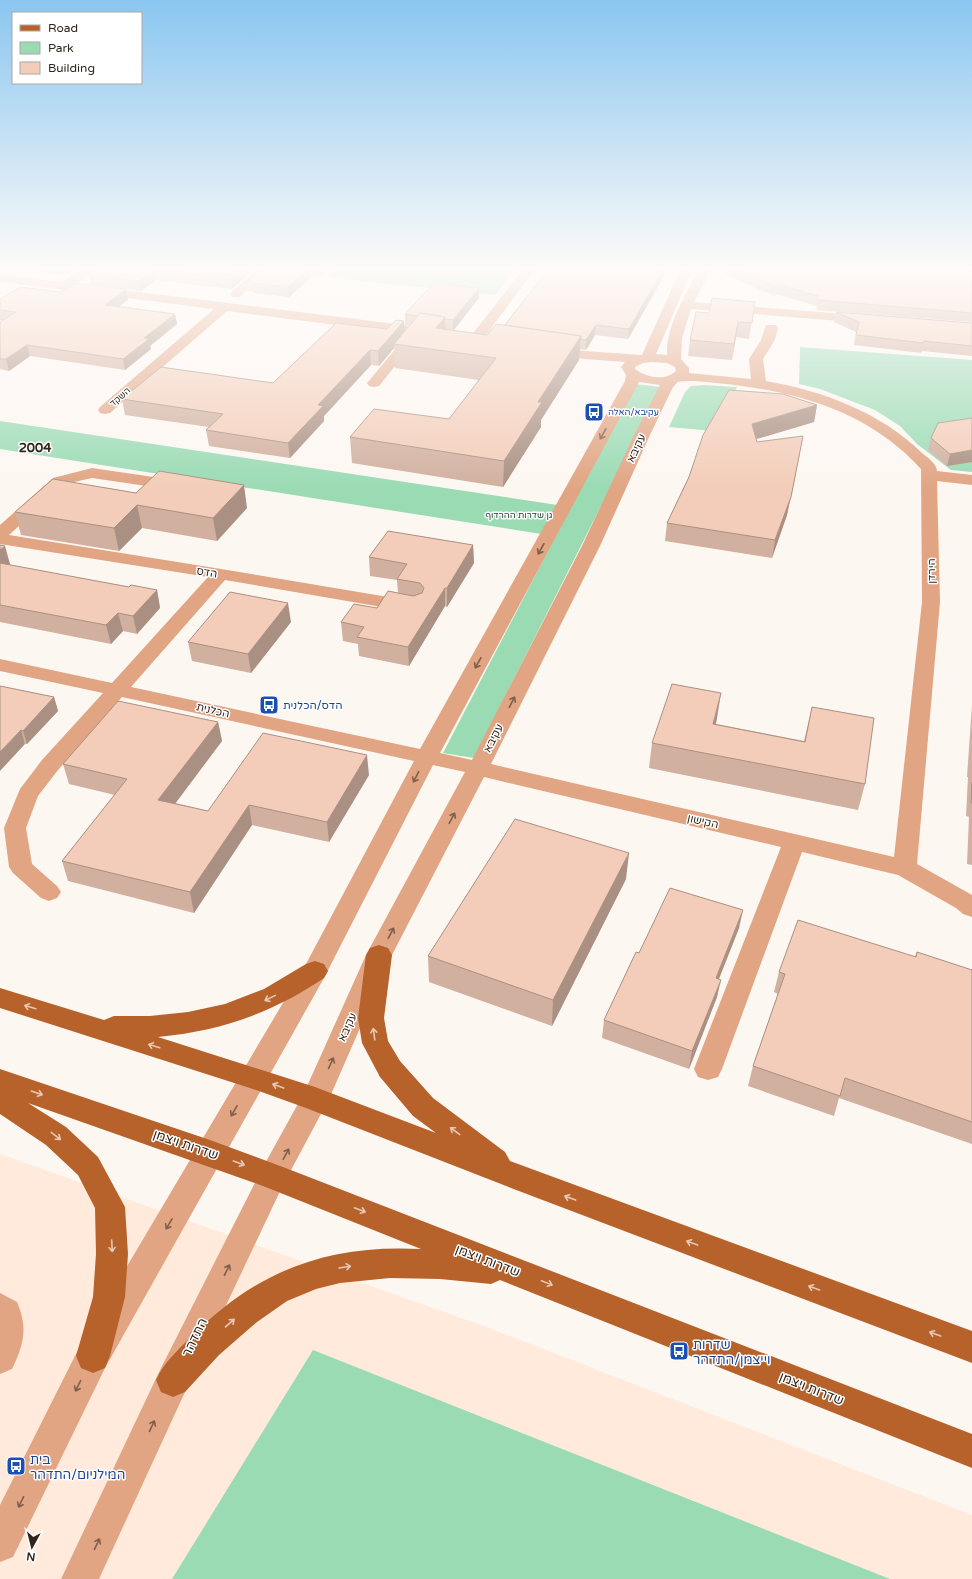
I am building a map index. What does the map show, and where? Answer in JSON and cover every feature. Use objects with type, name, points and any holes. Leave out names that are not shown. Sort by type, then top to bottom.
[{"type":"main road","points":[[379,955],[371,1018],[375,1043],[390,1069],[423,1107],[521,1179]]},
{"type":"main road","points":[[91,1026],[134,1028],[176,1024],[223,1015],[259,1003],[292,987],[315,971]]},
{"type":"main road","points":[[0,998],[254,1078],[315,1099],[521,1179],[972,1347]]},
{"type":"main road","name":"שדרות ויצמן","points":[[0,1081],[274,1176],[972,1451]]},
{"type":"main road","points":[[0,1099],[56,1136],[88,1166],[110,1207],[112,1254],[109,1297],[93,1356]]},
{"type":"main road","points":[[173,1380],[206,1343],[241,1313],[274,1291],[309,1276],[345,1267],[393,1262],[449,1264],[520,1272]]},
{"type":"street","name":"השקד","points":[[105,410],[184,342]]},
{"type":"street","points":[[374,384],[408,342]]},
{"type":"street","points":[[0,1544],[93,1356],[315,971],[426,758],[632,381],[650,342]]},
{"type":"street","points":[[673,342],[672,353],[677,372]]},
{"type":"street","points":[[759,384],[756,359],[767,342]]},
{"type":"street","points":[[538,349],[638,366],[659,358],[677,372],[770,385],[804,395],[836,405],[886,431],[908,446],[929,468],[930,475],[972,480]]},
{"type":"street","points":[[638,366],[648,380],[662,381],[677,372]]},
{"type":"street","name":"עקיבא","points":[[315,1099],[379,955],[478,768],[591,546],[642,435],[667,385],[677,372]]},
{"type":"street","points":[[0,534],[59,482],[92,473],[167,484]]},
{"type":"street","name":"הירדן","points":[[905,868],[931,602],[930,475]]},
{"type":"street","name":"הדס","points":[[0,539],[414,607]]},
{"type":"street","points":[[49,892],[21,867],[15,828],[28,794],[50,765],[220,574]]},
{"type":"street","name":"הכלנית","points":[[0,665],[117,689],[426,758]]},
{"type":"street","name":"הקישון","points":[[426,758],[478,768],[905,868],[965,902],[972,908]]},
{"type":"street","points":[[708,1069],[794,842]]},
{"type":"street","name":"התדהר","points":[[80,1579],[173,1380],[274,1176],[315,1099]]},
{"type":"street","points":[[0,1309],[6,1313],[10,1328],[5,1348],[0,1357]]},
{"type":"shaded area","points":[[0,1154],[489,1328],[972,1515],[972,1579],[0,1579]]},
{"type":"green space","points":[[800,347],[972,360],[972,472],[951,470],[917,444],[900,426],[875,410],[820,389],[799,384]]},
{"type":"green space","points":[[635,384],[661,387],[474,758],[443,753]]},
{"type":"green space","points":[[705,385],[737,387],[713,431],[669,427],[685,392],[691,386]]},
{"type":"green space","name":"גן שדרות ההרדוף","points":[[0,421],[564,506],[548,535],[0,449]]},
{"type":"green space","points":[[313,1350],[890,1579],[172,1579]]},
{"type":"building","points":[[0,342],[146,342],[123,359],[27,345],[6,359],[0,359]]},
{"type":"building","points":[[316,342],[386,342],[378,351],[370,350],[318,405],[323,406],[288,443],[206,430],[223,414],[122,399],[161,367],[273,383]]},
{"type":"building","points":[[396,342],[577,342],[538,402],[542,402],[504,461],[350,437],[374,409],[449,419],[496,358],[394,344]]},
{"type":"building","points":[[709,342],[734,342],[734,344]]},
{"type":"building","points":[[931,342],[972,342],[972,346]]},
{"type":"building","points":[[729,390],[783,394],[817,405],[752,424],[757,442],[803,436],[791,497],[775,540],[667,523],[689,477],[703,435]]},
{"type":"building","points":[[972,418],[972,450],[950,454],[931,438],[938,423]]},
{"type":"building","points":[[159,471],[244,485],[213,518],[137,505],[114,528],[15,512],[53,479],[136,493]]},
{"type":"building","points":[[388,531],[473,545],[408,647],[357,637],[364,627],[341,622],[354,604],[377,608],[388,591],[413,596],[422,593],[424,588],[420,583],[397,579],[407,564],[369,557]]},
{"type":"building","points":[[0,545],[5,546],[0,550]]},
{"type":"building","points":[[0,563],[129,587],[131,585],[157,590],[133,616],[118,613],[106,625],[0,605]]},
{"type":"building","points":[[230,592],[288,603],[248,654],[188,642]]},
{"type":"building","points":[[672,684],[721,693],[713,724],[805,742],[812,707],[874,718],[865,784],[652,743]]},
{"type":"building","points":[[0,686],[54,697],[23,731],[21,730],[0,752]]},
{"type":"building","points":[[118,701],[218,722],[158,800],[208,811],[263,733],[367,755],[327,822],[249,805],[190,892],[62,861],[127,779],[63,764]]},
{"type":"building","points":[[972,782],[972,803],[971,803]]},
{"type":"building","points":[[515,819],[629,853],[553,1000],[428,956]]},
{"type":"building","points":[[670,888],[743,910],[716,978],[721,980],[692,1051],[604,1020],[636,952],[639,953]]},
{"type":"building","points":[[798,920],[916,957],[917,952],[972,970],[972,1122],[845,1078],[840,1096],[753,1066],[785,974],[779,972]]},
{"type":"place","name":"עקיבא/האלה","points":[[594,412]]},
{"type":"place","name":"הדס/הכלנית","points":[[269,705]]},
{"type":"place","name":"שדרות וייצמן/התדהר","points":[[679,1351]]},
{"type":"place","name":"בית המילניום/התדהר","points":[[16,1466]]},
{"type":"district","name":"2004","points":[[35,447]]}]
